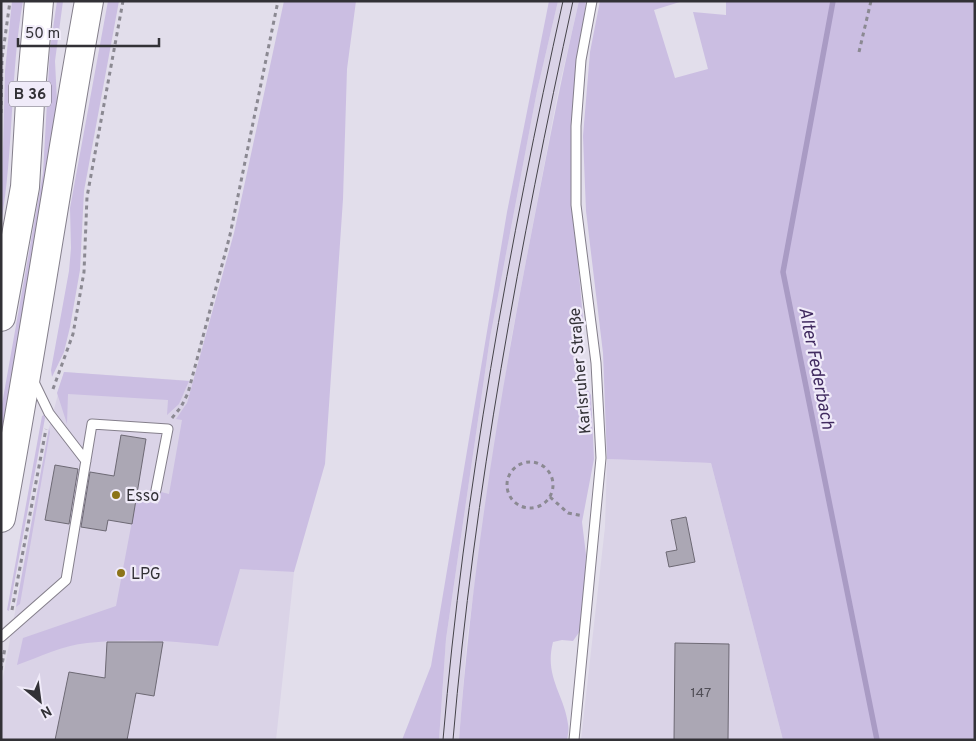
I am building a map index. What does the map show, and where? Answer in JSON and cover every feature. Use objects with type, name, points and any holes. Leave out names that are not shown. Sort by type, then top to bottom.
[{"type":"highway","name":"B 36","points":[[1,318],[25,186],[31,83],[40,1]]},
{"type":"highway","name":"B 36","points":[[1,518],[28,371],[49,232],[89,1]]},
{"type":"lane","name":"Karlsruher Straße","points":[[574,740],[601,458],[596,363],[576,205],[576,126],[581,60],[592,1]]},
{"type":"lane","points":[[28,371],[49,413],[86,461]]},
{"type":"lane","points":[[1,636],[66,580],[92,424],[168,429],[156,490]]},
{"type":"path","points":[[1,113],[2,59],[10,1]]},
{"type":"path","points":[[1,670],[54,386],[75,325],[84,272],[87,198],[123,1]]},
{"type":"path","points":[[168,429],[171,419],[181,407],[188,393],[230,235],[278,1]]},
{"type":"path","points":[[859,52],[871,1]]},
{"type":"path","points":[[534,462],[541,465],[551,476],[553,483],[550,497],[538,507],[523,507],[516,503],[507,490],[509,475],[519,465],[534,462]]},
{"type":"path","points":[[550,497],[568,513],[596,518]]},
{"type":"shaded area","points":[[12,1],[23,1],[16,56],[8,168],[1,224],[5,71]]},
{"type":"shaded area","points":[[57,1],[63,1],[55,61],[58,122],[1,455],[1,410],[43,173],[50,49]]},
{"type":"shaded area","points":[[108,1],[119,1],[84,191],[80,270],[64,352],[52,377],[51,370],[69,271],[71,248],[70,208]]},
{"type":"shaded area","points":[[284,1],[356,1],[347,69],[343,199],[325,464],[294,572],[240,569],[218,646],[153,641],[103,641],[69,646],[17,665],[23,638],[116,606],[136,500],[158,504],[161,492],[169,494],[182,420],[176,419],[187,403],[234,233]]},
{"type":"shaded area","points":[[549,1],[558,1],[537,91],[490,338],[446,639],[439,740],[402,740],[431,666],[507,212]]},
{"type":"shaded area","points":[[558,1],[579,1],[558,92],[511,340],[467,638],[459,740],[439,740],[446,639],[490,338],[537,91]]},
{"type":"shaded area","points":[[579,1],[586,1],[574,94],[572,145],[573,205],[583,319],[581,341],[573,358],[580,378],[591,395],[594,459],[582,522],[586,555],[583,618],[580,631],[573,641],[562,640],[553,642],[551,654],[553,675],[566,713],[568,736],[567,740],[459,740],[470,619],[495,440],[526,261]]},
{"type":"shaded area","points":[[600,1],[683,1],[654,10],[675,78],[708,69],[693,12],[726,15],[726,1],[975,1],[975,740],[783,740],[711,463],[607,459],[603,353],[586,211],[583,136],[590,52]]},
{"type":"shaded area","points":[[64,372],[193,381],[187,403],[163,642],[183,642],[240,568],[294,572],[276,740],[1,740],[1,688],[49,428]]},
{"type":"shaded area","points":[[64,372],[189,381],[179,404],[167,415],[168,400],[68,394],[67,424],[57,393]]},
{"type":"shaded area","points":[[44,415],[45,418],[9,611],[7,610],[42,416]]},
{"type":"shaded area","points":[[49,428],[50,432],[20,604],[16,607]]},
{"type":"shaded area","points":[[607,459],[711,463],[783,740],[581,740],[605,527]]},
{"type":"building","points":[[121,435],[146,439],[132,524],[108,520],[106,531],[81,527],[90,472],[114,476]]},
{"type":"building","points":[[55,465],[78,469],[69,524],[45,520]]},
{"type":"building","points":[[686,517],[695,562],[669,567],[666,552],[677,550],[671,520]]},
{"type":"building","points":[[107,642],[163,642],[154,696],[136,693],[127,740],[55,740],[69,672],[105,678]]},
{"type":"building","points":[[675,643],[729,644],[728,740],[674,740]]},
{"type":"waterway","name":"Alter Federbach","points":[[833,1],[783,272],[877,740]]},
{"type":"tram line","points":[[443,740],[452,647],[476,461],[524,184],[563,1]]},
{"type":"tram line","points":[[453,740],[462,647],[486,461],[517,276],[573,1]]},
{"type":"place","name":"Esso","points":[[116,495]]},
{"type":"place","name":"LPG","points":[[121,573]]}]
